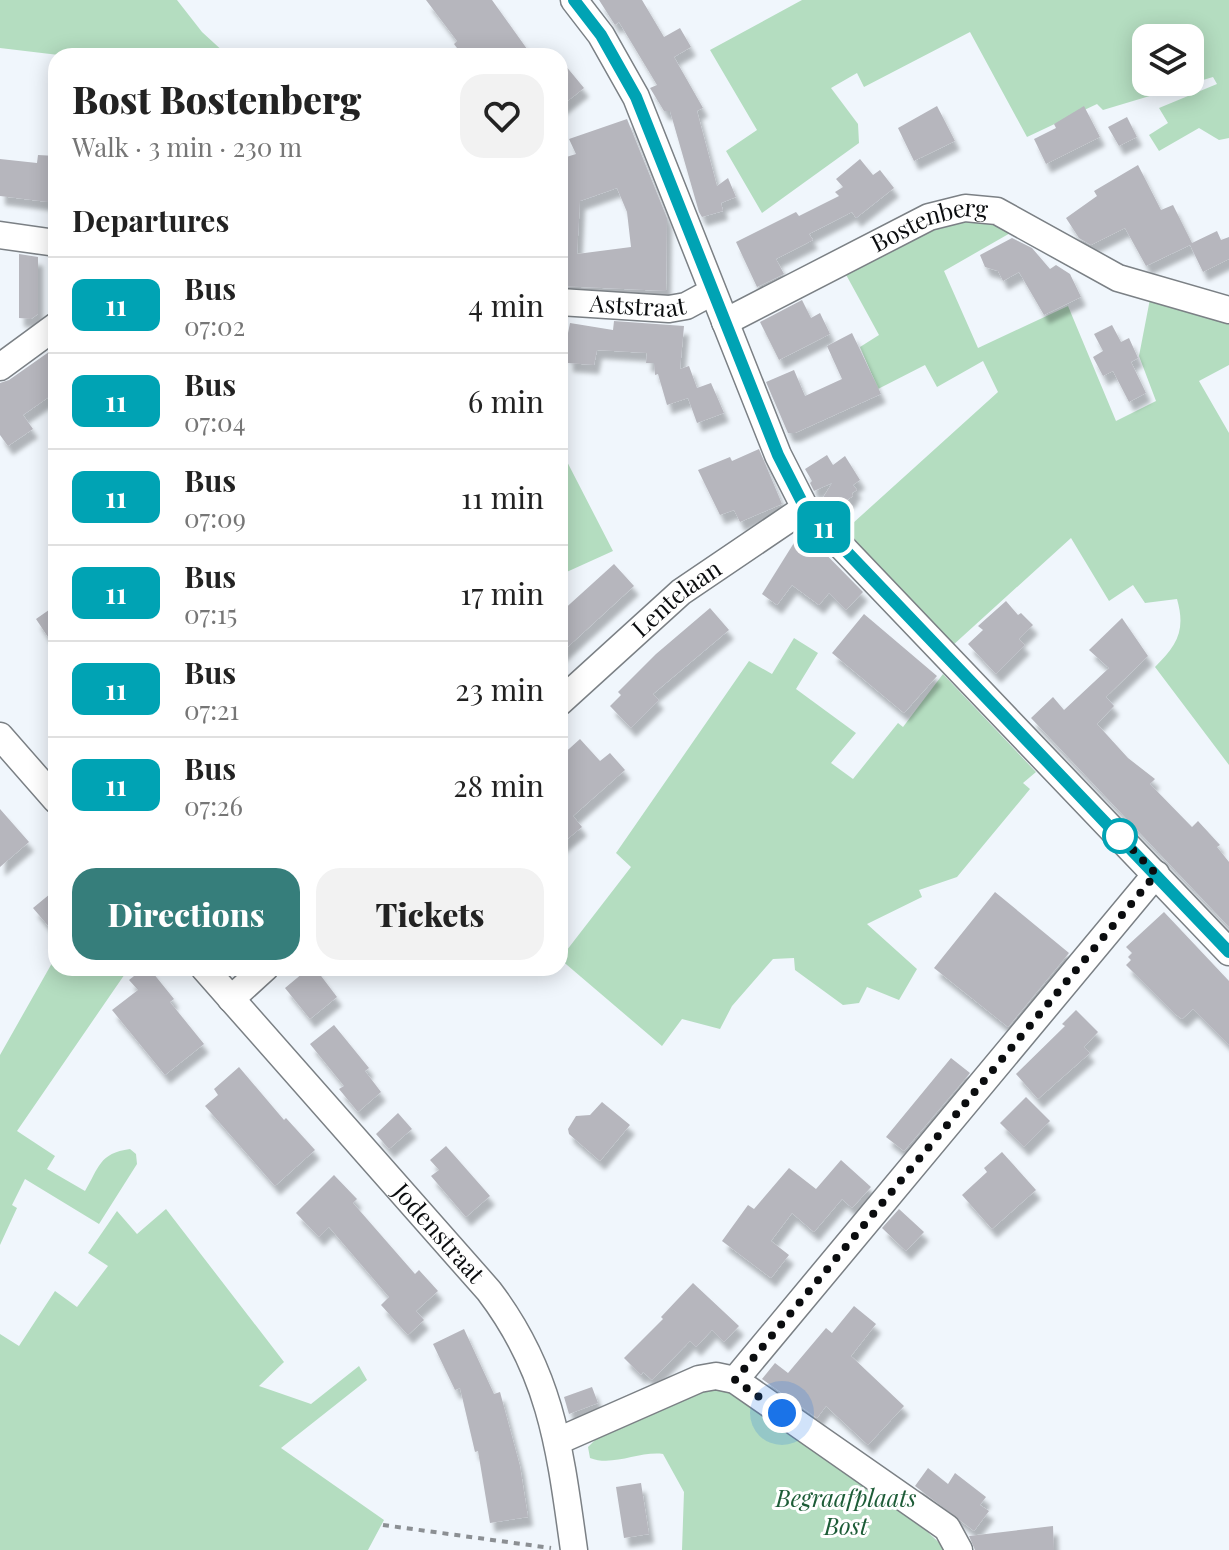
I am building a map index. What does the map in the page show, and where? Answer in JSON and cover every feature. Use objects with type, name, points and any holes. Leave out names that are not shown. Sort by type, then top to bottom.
[{"type":"street","points":[[574,0],[601,35],[636,97],[778,455],[805,508],[1229,952]]},
{"type":"street","name":"Bostenberg","points":[[725,322],[929,217],[965,208],[997,211],[1118,278],[1229,310]]},
{"type":"street","points":[[0,235],[48,242]]},
{"type":"street","name":"Aststraat","points":[[568,303],[669,309],[686,306],[712,292]]},
{"type":"street","points":[[0,367],[48,332]]},
{"type":"street","name":"Lentelaan","points":[[568,695],[681,592],[805,508]]},
{"type":"street","points":[[0,736],[48,791]]},
{"type":"street","points":[[735,1380],[1156,874]]},
{"type":"street","name":"Jodenstraat","points":[[211,976],[489,1291],[512,1322],[535,1367],[558,1441],[565,1549]]},
{"type":"street","points":[[231,999],[256,976]]},
{"type":"street","points":[[558,1441],[699,1379],[716,1376],[735,1380],[947,1528],[959,1550]]},
{"type":"path","points":[[383,1525],[565,1549]]},
{"type":"green space","points":[[0,0],[177,0],[202,32],[219,48],[48,48],[48,54],[0,48]]},
{"type":"green space","points":[[802,0],[1229,0],[1229,138],[1219,140],[1199,128],[1159,151],[1149,135],[1168,123],[1159,108],[1188,96],[1204,96],[1204,89],[1217,84],[1213,77],[1204,80],[1204,24],[1132,24],[1132,96],[1150,96],[1103,110],[1097,104],[1027,137],[970,32],[864,87],[857,73],[831,88],[858,124],[859,143],[762,213],[726,151],[757,130],[710,50]]},
{"type":"green space","points":[[954,222],[985,222],[1012,232],[944,271],[978,348],[1068,306],[1116,421],[1156,401],[1139,356],[1150,299],[1229,321],[1229,365],[1199,381],[1229,433],[1229,765],[1155,667],[1178,637],[1180,610],[1177,599],[1145,603],[1133,585],[1109,601],[1071,538],[952,646],[842,533],[998,392],[983,361],[937,387],[925,365],[878,389],[860,347],[879,335],[844,271],[916,235]]},
{"type":"green space","points":[[568,464],[613,551],[568,571]]},
{"type":"green space","points":[[794,638],[818,653],[796,689],[856,733],[831,763],[853,779],[898,723],[903,727],[943,674],[1036,772],[1023,783],[1030,789],[957,877],[919,890],[922,897],[867,924],[917,969],[899,1000],[867,987],[859,1003],[843,1005],[795,970],[794,958],[773,959],[732,1006],[720,1029],[682,1019],[662,1046],[568,966],[568,949],[631,867],[616,853],[749,661],[772,674]]},
{"type":"green space","points":[[48,970],[48,976],[124,976],[17,1131],[55,1156],[47,1169],[85,1191],[106,1158],[130,1149],[136,1154],[137,1164],[99,1224],[25,1179],[12,1205],[17,1208],[0,1245],[0,1055]]},
{"type":"green space","points":[[166,1209],[284,1362],[259,1386],[311,1404],[359,1366],[367,1380],[281,1448],[384,1520],[368,1550],[0,1550],[0,1334],[19,1346],[55,1291],[77,1307],[108,1266],[88,1253],[117,1211],[137,1234]]},
{"type":"green space","name":"Begraafplaats Bost","points":[[695,1391],[733,1392],[904,1510],[947,1550],[682,1550],[684,1492],[663,1454],[608,1461],[590,1458],[588,1447],[597,1438]]},
{"type":"building","points":[[426,0],[492,0],[526,48],[457,48],[454,44],[457,41]]},
{"type":"building","points":[[599,0],[642,0],[664,37],[680,28],[691,47],[674,57],[703,108],[697,111],[717,186],[728,178],[736,197],[721,203],[723,211],[702,217],[699,212],[670,111],[664,111],[650,88],[657,85],[619,22],[615,25]]},
{"type":"building","points":[[568,69],[584,88],[568,101]]},
{"type":"building","points":[[937,106],[955,141],[914,161],[898,128]]},
{"type":"building","points":[[1084,106],[1100,137],[1046,164],[1034,139],[1056,128],[1054,124]]},
{"type":"building","points":[[1127,117],[1137,137],[1119,146],[1108,127]]},
{"type":"building","points":[[627,119],[667,218],[666,291],[568,286],[568,156],[576,154],[569,139]],"holes":[[[617,188],[627,212],[631,247],[577,254],[580,201]]]},
{"type":"building","points":[[38,155],[48,156],[48,202],[0,196],[0,159],[37,163]]},
{"type":"building","points":[[860,159],[873,175],[880,170],[894,188],[856,218],[852,212],[809,234],[813,240],[776,259],[784,274],[757,287],[736,242],[796,212],[799,216],[839,196],[835,192],[843,187],[836,179]]},
{"type":"building","points":[[1138,165],[1161,210],[1173,205],[1192,243],[1217,231],[1221,240],[1229,237],[1229,259],[1203,272],[1190,245],[1146,266],[1125,228],[1091,245],[1079,238],[1066,218],[1097,196],[1094,191]]},
{"type":"building","points":[[1012,238],[1032,248],[1050,269],[1056,265],[1070,274],[1081,297],[1044,315],[1019,272],[1003,281],[998,271],[985,267],[980,255]]},
{"type":"building","points":[[19,254],[38,257],[38,314],[31,319],[19,318]]},
{"type":"building","points":[[802,300],[811,318],[820,313],[830,334],[779,360],[760,322]]},
{"type":"building","points":[[614,321],[684,326],[680,369],[689,366],[697,388],[711,383],[724,413],[697,423],[688,398],[667,405],[658,374],[655,375],[654,363],[646,363],[647,353],[597,350],[594,365],[568,363],[570,323],[613,330]]},
{"type":"building","points":[[1112,325],[1121,342],[1129,338],[1138,358],[1131,362],[1146,393],[1129,402],[1113,371],[1103,376],[1093,357],[1103,351],[1094,334]]},
{"type":"building","points":[[852,333],[881,394],[795,433],[788,433],[766,382],[794,370],[805,396],[842,379],[827,346]]},
{"type":"building","points":[[48,353],[48,398],[23,415],[33,429],[8,446],[0,435],[0,383]]},
{"type":"building","points":[[759,449],[782,504],[740,522],[734,510],[720,515],[698,470],[730,457],[732,461]]},
{"type":"building","points":[[827,455],[833,465],[845,456],[860,480],[853,485],[857,490],[852,493],[853,496],[831,511],[821,501],[832,483],[814,491],[805,469]]},
{"type":"building","points":[[802,530],[863,592],[846,610],[829,593],[819,605],[792,585],[777,605],[762,594]]},
{"type":"building","points":[[614,564],[634,586],[568,647],[568,606]]},
{"type":"building","points":[[1006,601],[1018,615],[1021,613],[1033,625],[1019,639],[1025,645],[996,674],[968,644],[983,630],[978,626]]},
{"type":"building","points":[[710,608],[729,630],[653,694],[659,700],[631,728],[610,706],[621,695],[618,692],[656,654]]},
{"type":"building","points":[[48,611],[48,637],[36,619]]},
{"type":"building","points":[[864,614],[937,676],[904,713],[832,653]]},
{"type":"building","points":[[1122,618],[1148,656],[1106,697],[1114,706],[1097,724],[1128,758],[1155,779],[1150,784],[1192,827],[1198,821],[1220,845],[1217,847],[1229,862],[1229,927],[1031,718],[1053,697],[1064,710],[1109,668],[1089,650]]},
{"type":"building","points":[[580,739],[600,761],[610,753],[625,770],[573,816],[582,827],[568,838],[568,750]]},
{"type":"building","points":[[0,809],[29,842],[0,867]]},
{"type":"building","points":[[995,892],[1069,953],[1008,1027],[934,968]]},
{"type":"building","points":[[48,896],[48,926],[33,908]]},
{"type":"building","points":[[1164,912],[1229,981],[1229,1045],[1193,1009],[1182,1019],[1175,1014],[1126,965],[1132,953],[1126,947]]},
{"type":"building","points":[[134,976],[155,976],[174,999],[170,1002],[204,1044],[165,1075],[112,1010],[138,990],[129,980]]},
{"type":"building","points":[[299,976],[321,976],[337,997],[310,1019],[285,988]]},
{"type":"building","points":[[1076,1010],[1098,1032],[1084,1047],[1090,1053],[1038,1099],[1016,1074],[1065,1026],[1062,1024]]},
{"type":"building","points":[[334,1025],[369,1068],[365,1071],[381,1092],[358,1112],[339,1089],[344,1086],[310,1044]]},
{"type":"building","points":[[951,1058],[970,1073],[904,1151],[886,1137]]},
{"type":"building","points":[[239,1067],[284,1120],[286,1118],[315,1150],[275,1186],[205,1106],[218,1095],[214,1089]]},
{"type":"building","points":[[1026,1097],[1050,1121],[1024,1147],[1000,1123]]},
{"type":"building","points":[[602,1102],[630,1125],[600,1161],[569,1134],[568,1129],[576,1116],[590,1115]]},
{"type":"building","points":[[398,1113],[412,1129],[389,1149],[376,1134]]},
{"type":"building","points":[[446,1146],[490,1196],[466,1217],[431,1176],[439,1170],[430,1160]]},
{"type":"building","points":[[1002,1152],[1036,1190],[992,1229],[962,1195],[987,1172],[984,1168]]},
{"type":"building","points":[[841,1160],[871,1187],[852,1208],[842,1199],[814,1232],[792,1213],[771,1241],[789,1255],[771,1278],[722,1241],[748,1205],[754,1209],[789,1168],[816,1189]]},
{"type":"building","points":[[334,1175],[357,1199],[353,1203],[415,1274],[419,1270],[438,1291],[416,1311],[424,1320],[408,1335],[381,1305],[389,1297],[329,1227],[319,1237],[296,1213]]},
{"type":"building","points":[[899,1209],[924,1232],[906,1251],[882,1228]]},
{"type":"building","points":[[693,1283],[739,1326],[724,1342],[712,1330],[696,1347],[690,1341],[652,1380],[643,1372],[641,1375],[624,1358]]},
{"type":"building","points":[[854,1306],[876,1324],[851,1356],[904,1406],[868,1445],[826,1406],[817,1418],[762,1379],[775,1363],[788,1373],[826,1328],[832,1333]]},
{"type":"building","points":[[464,1329],[494,1394],[500,1392],[520,1466],[528,1517],[490,1523],[478,1451],[475,1452],[460,1388],[455,1390],[433,1344]]},
{"type":"building","points":[[592,1387],[598,1403],[569,1414],[564,1397]]},
{"type":"building","points":[[928,1468],[948,1484],[955,1473],[986,1497],[980,1505],[989,1511],[974,1531],[915,1486]]},
{"type":"building","points":[[641,1483],[649,1534],[624,1538],[616,1487]]},
{"type":"building","points":[[1053,1526],[1054,1550],[975,1550],[969,1536]]},
{"type":"bus line","name":"11","points":[[574,0],[601,35],[636,97],[778,455],[805,508],[1229,952]]},
{"type":"route","points":[[782,1413],[735,1380],[1156,874],[1120,836]]}]
